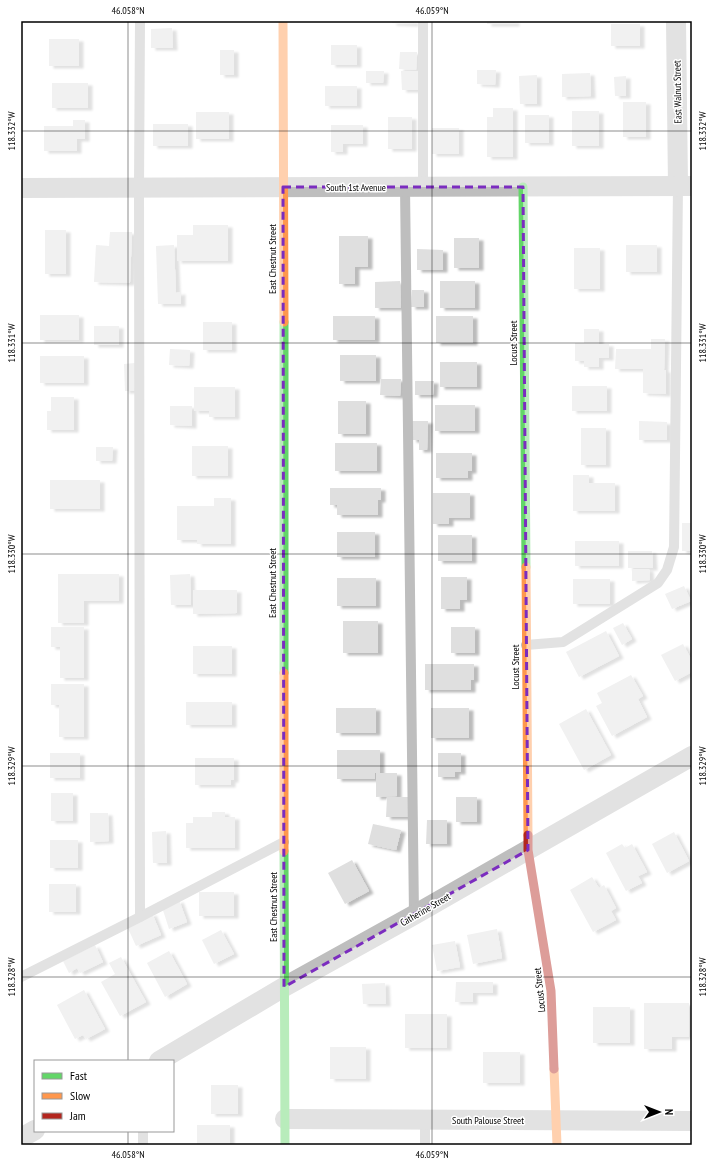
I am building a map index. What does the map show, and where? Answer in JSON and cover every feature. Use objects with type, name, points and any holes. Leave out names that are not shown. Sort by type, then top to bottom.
[{"type":"main road","name":"East Chestnut Street","points":[[282,21],[285,1145]]},
{"type":"main road","name":"Locust Street","points":[[523,187],[528,850],[552,991],[557,1145]]},
{"type":"street","name":"East Walnut Street","points":[[676,21],[685,186]]},
{"type":"street","name":"South 1st Avenue","points":[[21,188],[685,186]]},
{"type":"street","name":"Catherine Street","points":[[161,1060],[284,987],[414,915],[692,756]]},
{"type":"street","name":"South Palouse Street","points":[[285,1119],[692,1121]]},
{"type":"street","points":[[21,1138],[34,1131]]},
{"type":"lane","points":[[140,21],[140,917]]},
{"type":"lane","points":[[414,915],[414,187],[423,21]]},
{"type":"lane","points":[[526,645],[563,642],[658,583],[667,570],[674,547],[685,186]]},
{"type":"lane","points":[[21,977],[284,842]]},
{"type":"lane","points":[[425,1120],[425,1145]]},
{"type":"lane","points":[[143,1132],[143,1145]]},
{"type":"highlighted area","points":[[283,187],[523,187],[528,850],[284,987]]},
{"type":"building","points":[[392,21],[414,21],[414,24],[392,23]]},
{"type":"building","points":[[487,21],[515,21],[515,24],[487,24]]},
{"type":"building","points":[[611,24],[640,24],[640,46],[611,46]]},
{"type":"building","points":[[172,28],[173,48],[151,48],[151,29]]},
{"type":"building","points":[[49,39],[79,39],[79,66],[49,66]]},
{"type":"building","points":[[331,45],[357,45],[357,65],[331,65]]},
{"type":"building","points":[[220,50],[234,50],[234,75],[220,75]]},
{"type":"building","points":[[400,52],[417,52],[416,70],[399,69]]},
{"type":"building","points":[[477,70],[496,70],[495,85],[477,84]]},
{"type":"building","points":[[366,71],[384,71],[383,83],[366,83]]},
{"type":"building","points":[[401,71],[418,71],[419,90],[402,90]]},
{"type":"building","points":[[590,73],[591,96],[562,97],[562,74]]},
{"type":"building","points":[[537,75],[537,104],[520,104],[519,76]]},
{"type":"building","points":[[626,76],[626,96],[615,96],[614,77]]},
{"type":"building","points":[[52,83],[88,83],[88,108],[52,108]]},
{"type":"building","points":[[325,86],[357,86],[357,106],[325,106]]},
{"type":"building","points":[[623,102],[646,102],[646,137],[623,137]]},
{"type":"building","points":[[493,108],[513,108],[513,157],[487,157],[487,117],[493,117]]},
{"type":"building","points":[[572,111],[599,111],[599,146],[572,146]]},
{"type":"building","points":[[196,112],[229,112],[229,139],[196,139]]},
{"type":"building","points":[[525,115],[549,115],[549,143],[525,143]]},
{"type":"building","points":[[388,117],[412,117],[412,149],[388,149]]},
{"type":"building","points":[[73,120],[85,120],[85,139],[77,139],[77,151],[44,151],[44,126],[73,126]]},
{"type":"building","points":[[153,124],[188,124],[188,146],[153,146]]},
{"type":"building","points":[[331,125],[363,125],[363,144],[343,144],[343,152],[331,152]]},
{"type":"building","points":[[432,128],[459,128],[459,154],[432,154]]},
{"type":"building","points":[[193,225],[228,225],[228,261],[177,261],[177,235],[193,235]]},
{"type":"building","points":[[45,230],[66,230],[66,274],[45,274]]},
{"type":"building","points":[[110,232],[132,232],[130,283],[94,282],[96,245],[109,246]]},
{"type":"building","points":[[339,236],[368,236],[368,267],[355,267],[355,284],[339,284]]},
{"type":"building","points":[[454,238],[479,238],[479,268],[454,268]]},
{"type":"building","points":[[174,245],[176,293],[181,292],[181,304],[158,304],[156,246]]},
{"type":"building","points":[[626,245],[657,245],[657,272],[626,272]]},
{"type":"building","points":[[574,248],[600,248],[600,289],[574,289]]},
{"type":"building","points":[[417,249],[443,250],[443,270],[417,270]]},
{"type":"building","points":[[400,281],[401,308],[375,308],[375,282]]},
{"type":"building","points":[[440,281],[475,281],[475,308],[440,308]]},
{"type":"building","points":[[412,290],[424,290],[424,307],[411,307]]},
{"type":"building","points":[[40,315],[79,315],[79,340],[40,340]]},
{"type":"building","points":[[333,316],[375,316],[375,340],[333,340]]},
{"type":"building","points":[[436,316],[473,316],[473,343],[436,343]]},
{"type":"building","points":[[203,322],[232,322],[232,350],[203,350]]},
{"type":"building","points":[[94,326],[119,326],[119,345],[94,345]]},
{"type":"building","points":[[584,329],[599,329],[599,344],[609,344],[609,358],[599,358],[599,367],[584,367],[584,361],[575,361],[575,343],[584,343]]},
{"type":"building","points":[[651,339],[665,339],[664,370],[666,370],[666,394],[643,393],[643,369],[615,369],[616,349],[651,349]]},
{"type":"building","points":[[170,349],[190,350],[189,366],[169,365]]},
{"type":"building","points":[[340,355],[376,355],[376,381],[340,381]]},
{"type":"building","points":[[40,356],[84,356],[84,383],[40,383]]},
{"type":"building","points":[[440,362],[477,362],[477,387],[440,387]]},
{"type":"building","points":[[135,363],[136,391],[125,391],[124,364]]},
{"type":"building","points":[[381,379],[401,379],[400,396],[380,395]]},
{"type":"building","points":[[415,381],[434,381],[433,395],[415,395]]},
{"type":"building","points":[[572,386],[607,386],[607,411],[572,411]]},
{"type":"building","points":[[194,387],[235,387],[235,417],[209,417],[209,411],[194,411]]},
{"type":"building","points":[[51,397],[74,397],[74,430],[47,430],[47,411],[51,411]]},
{"type":"building","points":[[338,401],[366,401],[366,434],[338,434]]},
{"type":"building","points":[[435,405],[475,405],[475,431],[435,431]]},
{"type":"building","points":[[170,406],[192,406],[192,426],[170,425]]},
{"type":"building","points":[[412,421],[428,421],[427,450],[419,450],[419,440],[412,440]]},
{"type":"building","points":[[639,421],[667,422],[667,440],[639,440]]},
{"type":"building","points":[[581,428],[606,428],[606,465],[581,465]]},
{"type":"building","points":[[335,443],[377,443],[377,471],[335,471]]},
{"type":"building","points":[[192,446],[228,446],[228,476],[192,476]]},
{"type":"building","points":[[96,447],[113,447],[112,461],[96,461]]},
{"type":"building","points":[[436,453],[472,453],[472,471],[468,471],[468,478],[436,478]]},
{"type":"building","points":[[573,475],[589,475],[589,483],[615,483],[615,511],[573,511]]},
{"type":"building","points":[[50,480],[100,480],[100,509],[50,509]]},
{"type":"building","points":[[330,488],[381,488],[381,500],[378,500],[378,515],[337,515],[337,505],[330,505]]},
{"type":"building","points":[[433,493],[470,493],[470,518],[449,518],[449,524],[433,524]]},
{"type":"building","points":[[214,498],[231,498],[231,544],[197,544],[197,540],[177,540],[177,506],[214,506]]},
{"type":"building","points":[[682,523],[692,523],[692,551],[682,551]]},
{"type":"building","points":[[337,532],[375,532],[375,557],[337,557]]},
{"type":"building","points":[[438,535],[472,535],[472,561],[438,561]]},
{"type":"building","points":[[575,541],[619,541],[619,566],[575,566]]},
{"type":"building","points":[[628,551],[652,551],[653,568],[628,568]]},
{"type":"building","points":[[632,569],[649,569],[650,580],[632,581]]},
{"type":"building","points":[[58,574],[119,574],[119,601],[84,601],[84,623],[58,623]]},
{"type":"building","points":[[190,574],[191,605],[171,605],[170,575]]},
{"type":"building","points":[[441,577],[467,577],[467,600],[460,600],[460,609],[441,609]]},
{"type":"building","points":[[337,578],[376,578],[376,606],[337,606]]},
{"type":"building","points":[[573,579],[610,579],[610,604],[573,604]]},
{"type":"building","points":[[684,586],[691,601],[672,609],[665,594]]},
{"type":"building","points":[[193,590],[237,590],[237,613],[193,614]]},
{"type":"building","points":[[343,621],[378,621],[378,653],[343,653]]},
{"type":"building","points":[[623,623],[632,639],[622,645],[613,628]]},
{"type":"building","points":[[51,627],[84,627],[84,678],[60,678],[60,647],[51,647]]},
{"type":"building","points":[[451,627],[475,627],[475,653],[451,653]]},
{"type":"building","points":[[606,631],[619,656],[579,677],[566,652]]},
{"type":"building","points":[[683,644],[692,661],[692,672],[675,681],[661,655]]},
{"type":"building","points":[[193,646],[232,646],[232,674],[193,674]]},
{"type":"building","points":[[425,664],[474,664],[474,680],[471,680],[471,690],[425,690]]},
{"type":"building","points":[[631,675],[643,696],[638,699],[647,717],[612,736],[596,706],[602,703],[597,693]]},
{"type":"building","points":[[51,684],[84,684],[84,737],[59,737],[59,705],[51,705]]},
{"type":"building","points":[[186,702],[232,702],[232,725],[186,725]]},
{"type":"building","points":[[336,708],[376,708],[376,733],[336,733]]},
{"type":"building","points":[[431,708],[469,708],[469,738],[431,738]]},
{"type":"building","points":[[586,709],[611,755],[584,770],[559,724]]},
{"type":"building","points":[[337,750],[380,750],[380,773],[375,773],[375,779],[337,779]]},
{"type":"building","points":[[50,753],[80,753],[80,778],[50,778]]},
{"type":"building","points":[[438,753],[461,753],[461,772],[455,772],[455,777],[438,777]]},
{"type":"building","points":[[195,758],[234,758],[234,780],[231,780],[231,785],[195,785]]},
{"type":"building","points":[[376,773],[397,773],[397,796],[376,797]]},
{"type":"building","points":[[51,793],[73,793],[73,821],[51,821]]},
{"type":"building","points":[[387,797],[408,797],[408,817],[386,817]]},
{"type":"building","points":[[456,797],[477,797],[477,822],[456,822]]},
{"type":"building","points":[[212,812],[225,812],[225,817],[235,817],[235,848],[186,848],[186,823],[193,823],[193,817],[212,817]]},
{"type":"building","points":[[90,813],[108,813],[109,841],[90,842]]},
{"type":"building","points":[[427,820],[447,820],[447,844],[426,844]]},
{"type":"building","points":[[373,824],[401,830],[396,850],[368,844]]},
{"type":"building","points":[[166,831],[167,863],[153,863],[152,832]]},
{"type":"building","points":[[674,832],[689,861],[667,873],[652,844]]},
{"type":"building","points":[[50,840],[78,840],[78,868],[50,868]]},
{"type":"building","points":[[622,844],[625,848],[632,844],[647,872],[638,876],[642,883],[626,891],[606,853]]},
{"type":"building","points":[[352,860],[369,891],[345,904],[328,873]]},
{"type":"building","points":[[592,877],[599,888],[604,885],[616,908],[611,911],[616,920],[593,932],[570,890]]},
{"type":"building","points":[[49,884],[76,884],[76,912],[49,912]]},
{"type":"building","points":[[199,892],[234,892],[234,916],[199,916]]},
{"type":"building","points":[[179,900],[187,922],[169,929],[162,907]]},
{"type":"building","points":[[152,913],[161,935],[136,946],[126,924]]},
{"type":"building","points":[[497,929],[502,958],[473,964],[467,935]]},
{"type":"building","points":[[221,930],[234,954],[214,964],[202,940]]},
{"type":"building","points":[[455,941],[460,967],[437,971],[432,945]]},
{"type":"building","points":[[95,945],[103,962],[80,973],[77,968],[69,973],[63,961]]},
{"type":"building","points":[[169,951],[187,984],[165,997],[147,963]]},
{"type":"building","points":[[121,957],[146,1002],[120,1016],[101,982],[115,974],[109,963]]},
{"type":"building","points":[[456,982],[493,982],[493,993],[473,993],[473,1002],[455,1002]]},
{"type":"building","points":[[385,983],[386,1004],[363,1004],[362,984]]},
{"type":"building","points":[[84,990],[105,1029],[86,1039],[83,1035],[75,1039],[57,1005]]},
{"type":"building","points":[[644,1003],[689,1003],[689,1037],[672,1037],[672,1049],[644,1049]]},
{"type":"building","points":[[593,1007],[630,1007],[630,1043],[593,1043]]},
{"type":"building","points":[[405,1014],[447,1014],[447,1048],[405,1048]]},
{"type":"building","points":[[330,1047],[366,1047],[366,1079],[330,1079]]},
{"type":"building","points":[[483,1052],[520,1052],[520,1083],[483,1083]]},
{"type":"building","points":[[211,1085],[238,1085],[238,1114],[211,1114]]},
{"type":"building","points":[[197,1125],[230,1125],[230,1145],[197,1145]]},
{"type":"traffic: fast","points":[[523,187],[526,567]]},
{"type":"traffic: fast","points":[[284,322],[284,673]]},
{"type":"traffic: fast","points":[[284,851],[285,1145]]},
{"type":"traffic: slow","points":[[283,21],[284,322]]},
{"type":"traffic: slow","points":[[526,567],[528,835]]},
{"type":"traffic: slow","points":[[284,673],[284,851]]},
{"type":"traffic: slow","points":[[554,1069],[557,1145]]},
{"type":"traffic: jam","points":[[528,835],[528,850],[551,991],[554,1069]]}]
